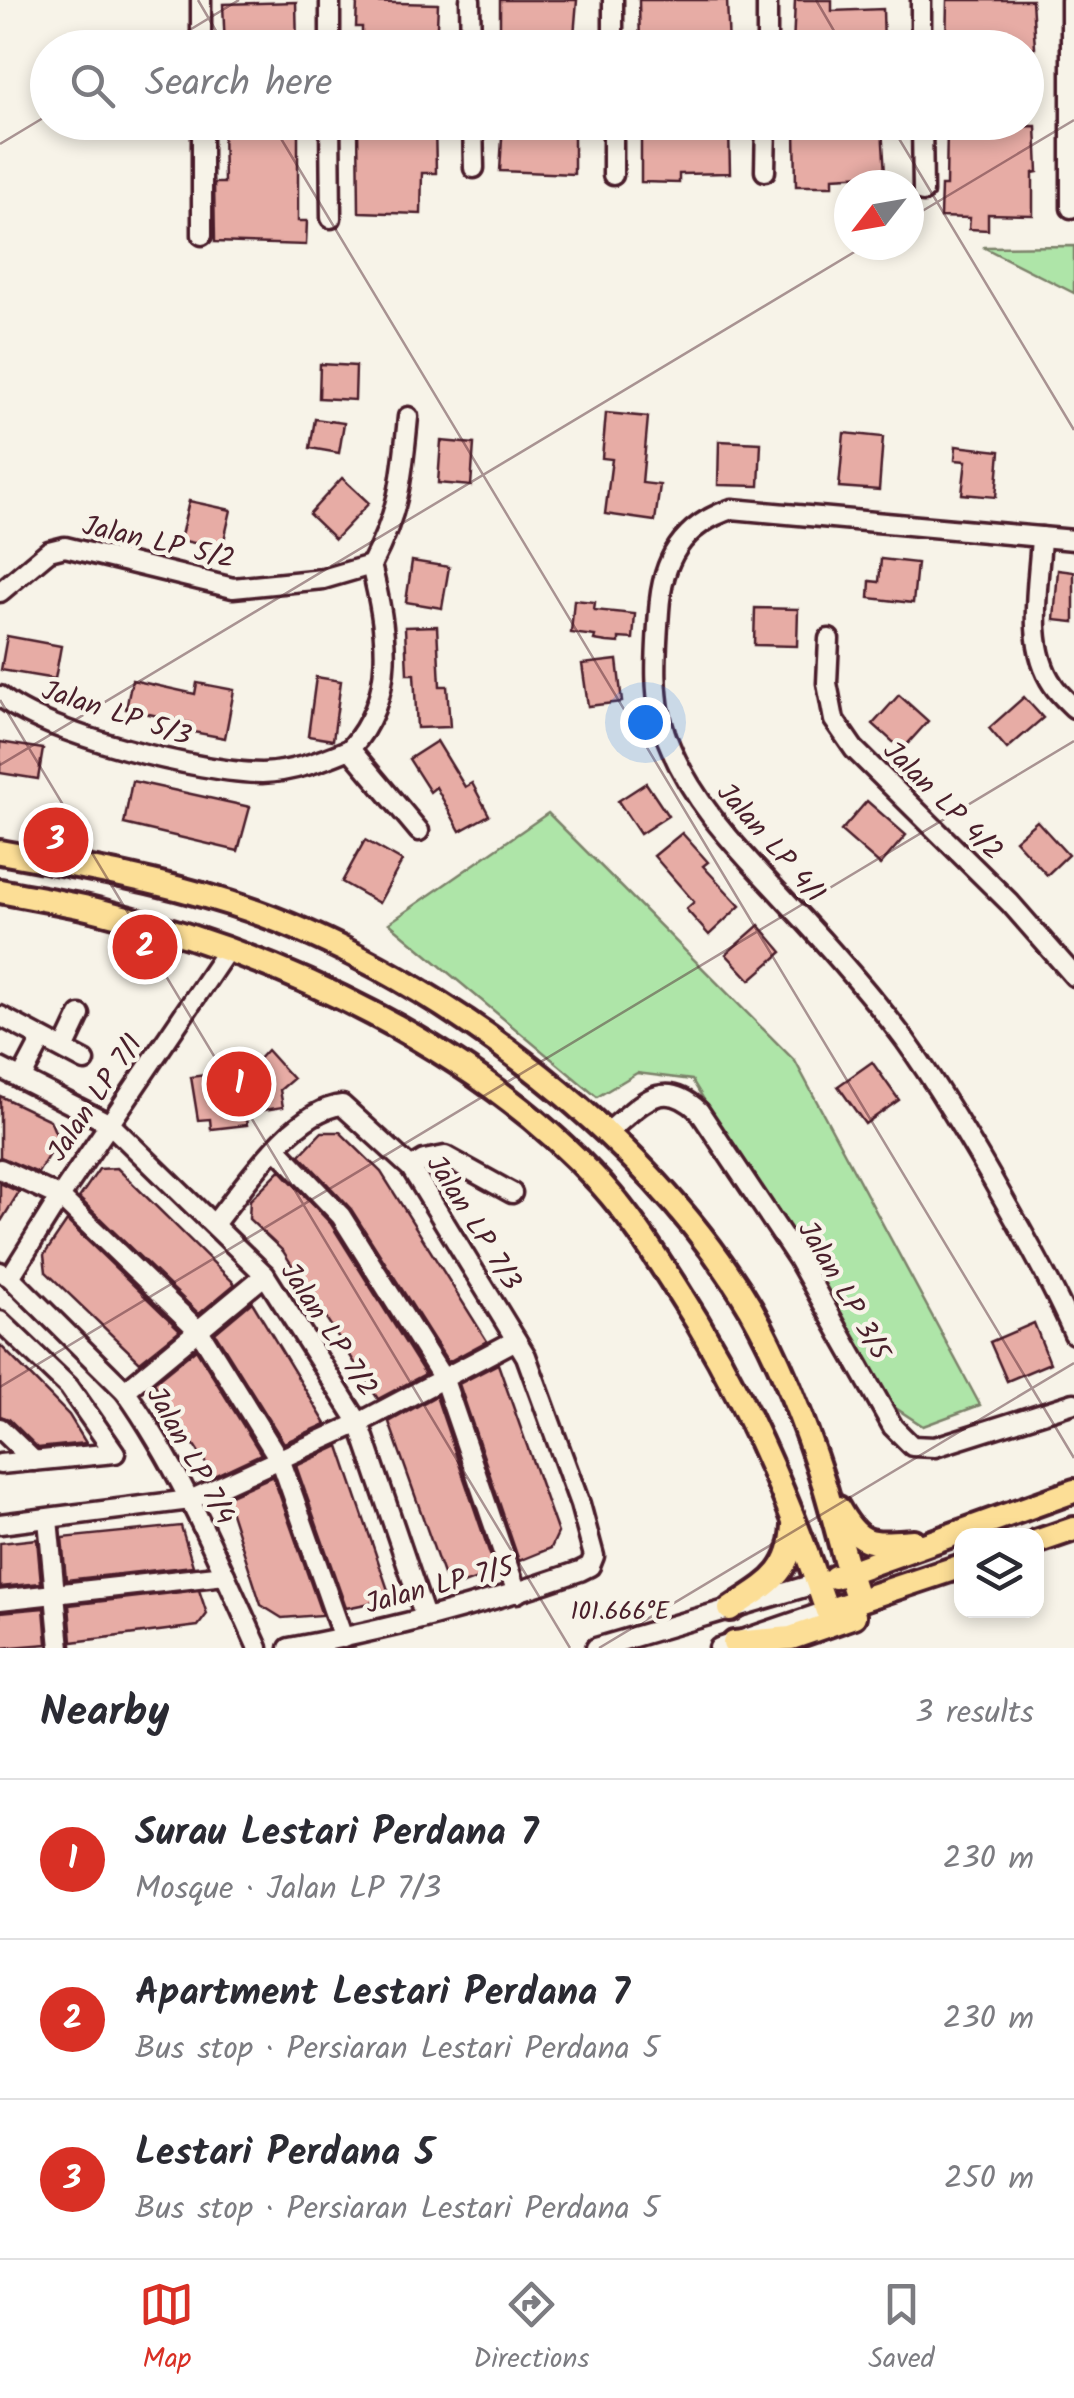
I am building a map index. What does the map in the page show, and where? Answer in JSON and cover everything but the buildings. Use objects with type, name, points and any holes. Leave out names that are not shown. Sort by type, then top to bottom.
[{"type":"main road","points":[[0,852],[117,872],[199,894],[340,948],[442,1005],[608,1132],[695,1225],[752,1311],[788,1387],[823,1483],[858,1600]]},
{"type":"main road","points":[[0,891],[104,912],[228,949],[320,988],[416,1038],[508,1100],[602,1185],[644,1238],[707,1336],[742,1396],[795,1520],[828,1611],[954,1570]]},
{"type":"main road","points":[[823,1483],[852,1533],[870,1543],[939,1540]]},
{"type":"main road","points":[[818,1583],[1074,1491]]},
{"type":"main road","points":[[730,1609],[780,1573],[790,1557],[795,1520]]},
{"type":"main road","points":[[1044,1539],[1074,1530]]},
{"type":"main road","points":[[726,1646],[791,1638],[910,1597],[954,1572]]},
{"type":"street","points":[[201,0],[202,30]]},
{"type":"street","points":[[330,0],[330,30]]},
{"type":"street","points":[[470,0],[471,30]]},
{"type":"street","points":[[613,0],[613,30]]},
{"type":"street","points":[[767,0],[767,30]]},
{"type":"street","points":[[921,0],[922,30]]},
{"type":"street","points":[[1071,0],[1071,208]]},
{"type":"street","points":[[202,140],[202,235]]},
{"type":"street","points":[[330,140],[330,218]]},
{"type":"street","points":[[473,140],[474,168]]},
{"type":"street","points":[[613,140],[613,174]]},
{"type":"street","points":[[765,171],[766,140]]},
{"type":"street","points":[[922,140],[923,170]]},
{"type":"street","points":[[408,417],[400,492],[390,530],[370,566],[386,626],[379,705],[368,729],[350,749],[418,830]]},
{"type":"street","name":"Jalan LP 4/1","points":[[1074,540],[762,510],[732,509],[713,515],[686,534],[672,558],[660,595],[658,691],[666,736],[694,792],[730,842],[788,902],[904,1039],[1066,1290],[1074,1334]]},
{"type":"street","points":[[1040,537],[1037,638],[1042,665],[1053,685],[1074,708]]},
{"type":"street","name":"Jalan LP 5/2","points":[[3,588],[49,551],[66,547],[233,588],[323,579],[370,566]]},
{"type":"street","name":"Jalan LP 4/2","points":[[829,640],[827,683],[834,720],[854,749],[1010,904],[1074,976]]},
{"type":"street","name":"Jalan LP 5/3","points":[[0,696],[12,706],[80,733],[182,765],[262,773],[316,763],[350,749]]},
{"type":"street","name":"Jalan LP 7/1","points":[[5,1274],[228,949]]},
{"type":"street","points":[[64,1050],[80,1014]]},
{"type":"street","points":[[0,1016],[86,1060]]},
{"type":"street","points":[[21,1079],[42,1038]]},
{"type":"street","name":"Jalan LP 7/2","points":[[0,1068],[110,1124],[265,1275],[359,1423],[425,1617]]},
{"type":"street","name":"Jalan LP 3/5","points":[[608,1132],[652,1096],[668,1092],[684,1097],[699,1110],[798,1259],[893,1427],[912,1446],[935,1447],[1074,1403]]},
{"type":"street","name":"Jalan LP 7/3","points":[[214,1224],[276,1148],[325,1107],[342,1105],[411,1168],[526,1356],[580,1504],[594,1556]]},
{"type":"street","points":[[276,1148],[342,1216],[444,1380],[517,1593]]},
{"type":"street","points":[[411,1168],[424,1160],[445,1156],[512,1193]]},
{"type":"street","points":[[0,1169],[60,1198],[200,1332],[278,1458],[343,1638]]},
{"type":"street","name":"Jalan LP 7/4","points":[[5,1274],[125,1391],[190,1500],[258,1648]]},
{"type":"street","points":[[125,1391],[265,1275]]},
{"type":"street","points":[[0,1321],[70,1387],[115,1453],[0,1464]]},
{"type":"street","points":[[0,1524],[190,1500],[359,1423],[516,1340]]},
{"type":"street","points":[[70,1387],[95,1362]]},
{"type":"street","points":[[0,1428],[34,1461]]},
{"type":"street","points":[[48,1518],[60,1648]]},
{"type":"street","name":"Jalan LP 7/5","points":[[289,1648],[517,1593],[580,1571],[590,1566],[594,1556]]},
{"type":"street","points":[[0,1600],[225,1575]]},
{"type":"street","points":[[596,1648],[818,1583]]},
{"type":"street","points":[[726,1646],[828,1611]]},
{"type":"green space","points":[[1074,246],[1074,293],[983,247]]},
{"type":"green space","points":[[548,813],[795,1061],[980,1405],[923,1426],[888,1403],[692,1080],[637,1073],[597,1097],[389,923]]},
{"type":"place","name":"Lestari Perdana 5","points":[[56,840]]},
{"type":"place","name":"Apartment Lestari Perdana 7","points":[[145,947]]},
{"type":"place","name":"Surau Lestari Perdana 7","points":[[239,1084]]}]
